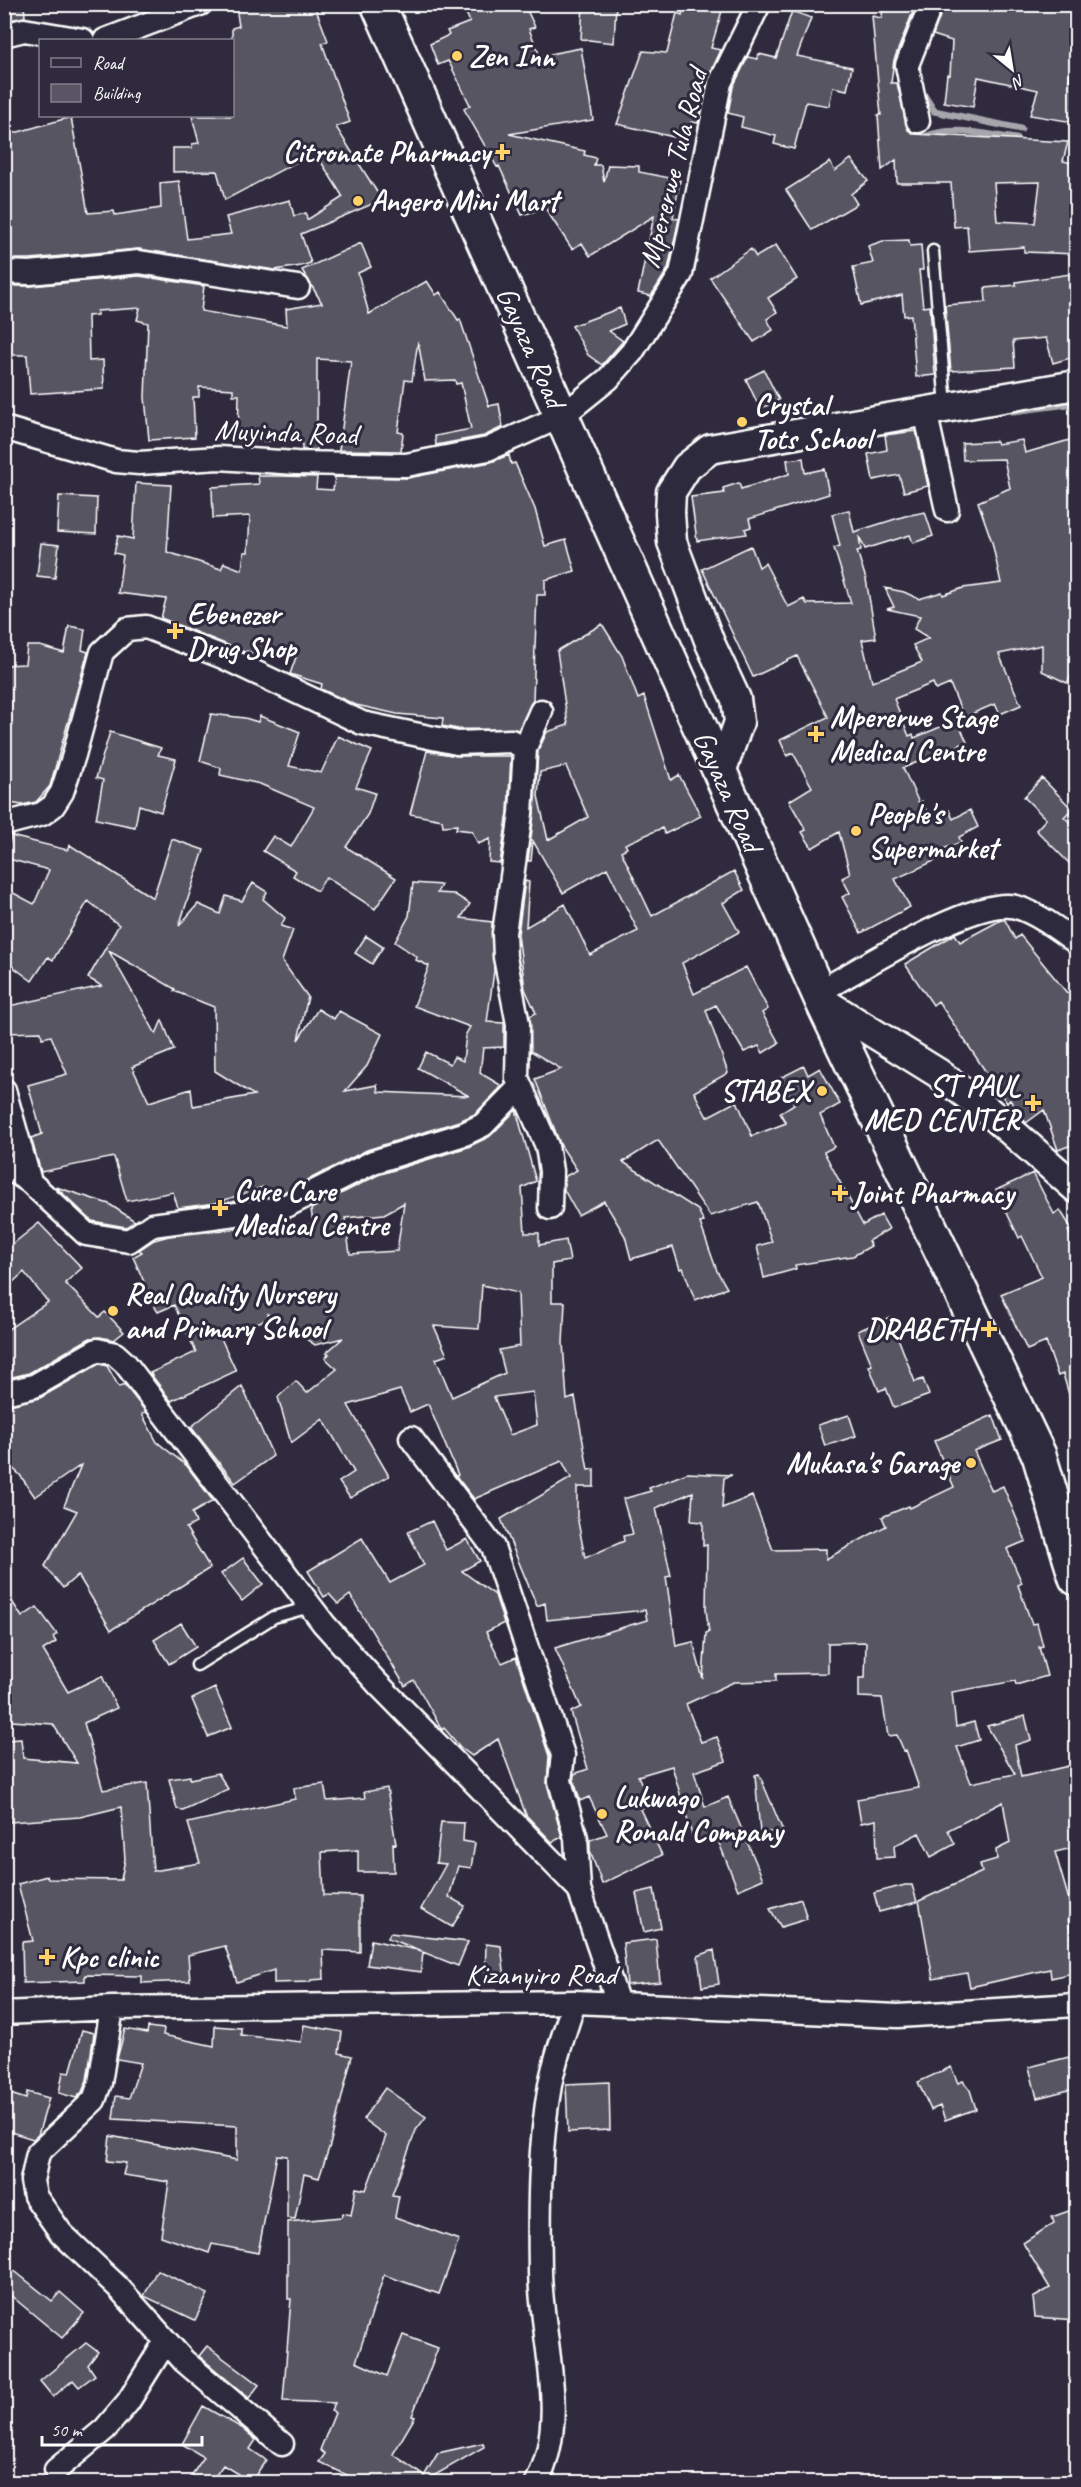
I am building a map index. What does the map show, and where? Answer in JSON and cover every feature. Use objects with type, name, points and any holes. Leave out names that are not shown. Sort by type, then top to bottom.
[{"type":"main road","name":"Gayaza Road","points":[[378,4],[820,996],[1039,1455],[1077,1578]]},
{"type":"street","points":[[108,39],[200,4]]},
{"type":"street","name":"Mpererwe Tula Road","points":[[562,416],[608,379],[632,352],[681,274],[720,83],[759,4]]},
{"type":"street","points":[[918,121],[907,65],[931,4]]},
{"type":"street","points":[[4,35],[24,30],[77,39]]},
{"type":"street","points":[[4,272],[30,273],[139,262],[298,287]]},
{"type":"street","points":[[720,775],[739,722],[736,699],[710,643],[672,542],[671,492],[687,467],[710,449],[1077,385]]},
{"type":"street","points":[[936,410],[947,510]]},
{"type":"street","name":"Muyinda Road","points":[[4,428],[116,461],[219,458],[296,463],[406,465],[488,449],[562,416]]},
{"type":"street","points":[[4,824],[42,814],[53,806],[62,792],[102,652],[127,629],[146,627],[224,657],[362,723],[457,743],[511,741],[525,748]]},
{"type":"street","points":[[541,711],[525,748],[521,813],[504,933],[505,957],[518,1024],[515,1064],[520,1087],[540,1125],[547,1146],[552,1171],[550,1208]]},
{"type":"street","points":[[1077,942],[1017,907],[985,908],[956,919],[820,996],[938,1073],[988,1111],[1077,1188]]},
{"type":"street","points":[[4,1165],[30,1182],[86,1234],[129,1241],[152,1225],[282,1208],[373,1161],[464,1134],[483,1125],[520,1087]]},
{"type":"street","points":[[4,1090],[30,1182]]},
{"type":"street","points":[[4,1393],[34,1386],[96,1350],[115,1354],[310,1607],[377,1683],[579,1889]]},
{"type":"street","points":[[411,1438],[493,1547],[563,1755],[560,1781],[576,1838],[579,1889],[618,2003]]},
{"type":"street","points":[[537,2482],[549,2447],[553,2394],[540,2274],[542,2150],[550,2083],[574,2002]]},
{"type":"street","name":"Kizanyiro Road","points":[[4,2013],[112,2008],[574,2002],[898,2016],[1077,2005]]},
{"type":"street","points":[[112,2008],[100,2083],[94,2100],[38,2153],[32,2181],[35,2196],[61,2233],[118,2287],[166,2341],[235,2407],[282,2444]]},
{"type":"street","points":[[56,2470],[105,2428],[128,2402],[166,2341]]},
{"type":"lane","points":[[933,251],[936,410]]},
{"type":"lane","points":[[197,1665],[274,1617],[310,1607]]},
{"type":"building","points":[[4,4],[24,4],[25,17],[4,21]]},
{"type":"building","points":[[258,4],[314,4],[328,41],[322,43],[350,122],[336,127],[382,200],[301,234],[311,263],[301,266],[275,270],[138,249],[30,259],[4,259],[4,136],[71,117],[88,213],[114,211],[115,215],[161,208],[160,183],[179,181],[187,239],[231,234],[226,217],[290,200],[294,216],[306,213],[307,220],[343,197],[315,152],[225,200],[217,171],[173,172],[173,148],[192,148],[192,144],[199,143],[192,117],[234,117],[232,28],[239,26],[236,7]]},
{"type":"building","points":[[462,4],[524,4],[535,27],[529,29],[540,56],[581,48],[593,120],[509,134],[585,151],[584,155],[596,158],[594,165],[601,165],[604,182],[608,165],[639,166],[639,172],[680,180],[673,218],[679,219],[668,269],[651,296],[638,293],[654,216],[590,256],[582,243],[572,249],[545,208],[522,215],[499,166],[497,167],[464,109],[470,105],[451,66],[448,61],[438,65],[430,44],[449,35],[447,31],[470,22]]},
{"type":"building","points":[[583,4],[616,4],[614,43],[581,39]]},
{"type":"building","points":[[684,4],[724,4],[711,48],[721,50],[707,80],[698,123],[691,122],[687,140],[617,124],[643,51],[667,53],[677,13],[682,15]]},
{"type":"building","points":[[885,4],[916,4],[894,60],[891,83],[897,83],[908,130],[914,134],[1068,142],[1063,161],[1077,164],[1077,254],[1024,252],[1024,247],[969,251],[967,226],[954,227],[951,183],[897,183],[896,160],[882,170],[878,115],[881,115],[872,16],[881,18]],"holes":[[[1040,182],[1035,223],[997,221],[994,183]]]},
{"type":"building","points":[[944,4],[1077,4],[1077,39],[1069,80],[1077,81],[1077,105],[1073,122],[1030,115],[1038,90],[978,77],[973,107],[944,102],[947,74],[950,75],[952,41],[933,35]]},
{"type":"building","points":[[792,11],[811,18],[797,56],[852,67],[847,90],[833,87],[829,106],[806,102],[794,149],[774,144],[776,136],[741,127],[743,117],[728,113],[733,87],[748,57],[757,59],[759,54],[776,58]]},
{"type":"building","points":[[851,159],[868,181],[851,194],[857,204],[812,230],[786,190],[830,162],[835,171]]},
{"type":"building","points":[[909,240],[910,246],[921,245],[923,270],[919,270],[923,307],[930,306],[935,375],[916,377],[911,315],[904,316],[902,295],[861,305],[853,267],[873,263],[868,246],[883,241]]},
{"type":"building","points":[[361,243],[371,267],[358,273],[369,314],[427,281],[436,295],[440,292],[458,320],[460,319],[489,406],[499,404],[503,427],[484,436],[436,445],[435,436],[471,429],[461,383],[456,384],[455,380],[425,381],[418,341],[412,381],[405,380],[398,432],[403,433],[401,451],[339,450],[351,361],[317,359],[317,450],[302,450],[302,441],[238,441],[239,395],[233,395],[233,389],[199,387],[199,397],[193,397],[195,437],[149,440],[145,397],[148,323],[137,320],[140,308],[97,311],[97,315],[88,316],[89,361],[103,360],[104,389],[30,394],[27,355],[6,355],[7,312],[4,312],[4,286],[31,286],[139,276],[204,286],[201,311],[287,326],[286,309],[322,303],[302,270]]},
{"type":"building","points":[[776,245],[797,279],[768,298],[777,312],[767,319],[773,330],[754,342],[710,278],[751,249],[756,257]]},
{"type":"building","points":[[1077,273],[1077,356],[1053,363],[1046,338],[1013,341],[1015,367],[951,371],[945,305],[986,302],[985,288],[1016,285],[1016,282]]},
{"type":"building","points":[[620,308],[625,324],[609,331],[623,341],[602,365],[588,355],[572,326]]},
{"type":"building","points":[[764,370],[779,400],[760,409],[746,379]]},
{"type":"building","points":[[916,431],[928,486],[904,492],[899,475],[873,480],[868,454],[887,450],[885,435]]},
{"type":"building","points":[[1073,439],[1077,450],[1077,665],[1067,683],[1042,671],[1042,645],[999,654],[1021,705],[1000,714],[995,704],[964,717],[950,684],[936,690],[933,683],[894,699],[909,736],[913,734],[914,738],[957,720],[967,742],[903,768],[919,803],[922,801],[930,818],[949,810],[953,819],[970,810],[978,827],[959,837],[961,842],[943,849],[947,855],[895,879],[910,907],[861,933],[842,897],[850,893],[842,878],[850,874],[839,832],[812,848],[802,832],[806,830],[789,801],[812,787],[793,753],[787,756],[780,740],[828,717],[797,656],[753,677],[702,569],[751,546],[759,567],[765,563],[788,607],[804,599],[807,604],[851,603],[834,548],[840,546],[832,514],[849,510],[854,532],[925,512],[933,536],[913,543],[910,535],[865,549],[859,536],[861,550],[857,551],[866,579],[876,638],[862,640],[872,682],[922,662],[913,645],[929,638],[914,629],[920,616],[887,609],[894,607],[885,588],[904,592],[919,599],[942,592],[943,595],[963,588],[1001,583],[992,542],[978,502],[1010,488],[1004,459],[963,460],[962,443],[996,441],[997,444],[1022,440],[1025,453]]},
{"type":"building","points":[[509,455],[511,464],[515,463],[535,509],[545,546],[566,540],[575,571],[545,580],[545,595],[537,595],[533,700],[518,730],[458,729],[442,726],[443,718],[397,714],[356,705],[321,689],[322,684],[290,674],[296,657],[265,649],[262,657],[247,651],[247,653],[161,618],[166,599],[118,593],[123,555],[114,553],[118,536],[133,539],[136,483],[171,485],[167,552],[221,569],[224,563],[242,570],[244,552],[248,552],[250,516],[213,518],[212,487],[259,484],[258,476],[282,476],[317,477],[316,489],[333,490],[335,477],[408,478],[491,462]]},
{"type":"building","points":[[803,458],[805,473],[824,469],[829,494],[749,519],[751,527],[745,529],[747,534],[697,541],[691,497],[724,493],[723,488],[739,483],[741,489],[789,474],[787,460]]},
{"type":"building","points":[[59,496],[97,498],[96,534],[57,532]]},
{"type":"building","points":[[41,543],[59,545],[55,578],[37,576]]},
{"type":"building","points":[[602,624],[622,656],[638,699],[644,696],[671,780],[679,775],[701,816],[665,834],[662,828],[625,844],[627,848],[621,851],[652,916],[734,871],[744,890],[723,903],[739,932],[682,963],[694,994],[746,967],[768,1009],[762,1013],[779,1043],[763,1053],[759,1046],[744,1052],[716,1005],[706,1010],[728,1073],[694,1092],[707,1117],[737,1101],[752,1136],[786,1123],[780,1113],[794,1104],[780,1078],[804,1066],[808,1075],[820,1068],[840,1104],[820,1115],[834,1147],[824,1152],[863,1225],[881,1215],[889,1229],[868,1241],[871,1246],[853,1256],[795,1265],[796,1269],[764,1278],[757,1246],[772,1242],[758,1202],[710,1216],[658,1140],[623,1162],[698,1210],[704,1222],[700,1223],[717,1271],[727,1288],[695,1300],[683,1268],[680,1269],[673,1247],[631,1259],[625,1236],[604,1201],[578,1215],[564,1190],[564,1177],[577,1170],[561,1146],[535,1079],[561,1069],[531,1051],[530,1016],[536,1013],[525,989],[518,934],[525,881],[529,882],[526,927],[565,904],[590,955],[638,931],[607,868],[563,893],[533,841],[531,861],[528,861],[538,751],[547,732],[568,725],[557,651]],"holes":[[[566,766],[588,817],[548,840],[538,796],[540,772]]]},
{"type":"building","points":[[69,626],[85,629],[82,650],[88,652],[50,786],[36,802],[22,805],[4,802],[4,665],[25,664],[27,646],[40,646],[64,653]]},
{"type":"building","points":[[211,714],[258,722],[260,716],[300,732],[289,766],[321,773],[338,736],[372,751],[356,787],[375,793],[368,814],[346,847],[396,878],[375,909],[326,877],[317,891],[293,876],[296,871],[263,851],[273,836],[291,847],[314,807],[260,784],[220,775],[221,768],[200,761]]},
{"type":"building","points":[[110,732],[161,748],[158,755],[176,759],[161,812],[139,805],[135,827],[96,819],[103,780],[96,778]]},
{"type":"building","points":[[427,751],[458,756],[511,756],[508,812],[500,863],[489,862],[490,839],[478,844],[472,831],[456,829],[457,825],[443,826],[442,820],[410,814]]},
{"type":"building","points":[[1042,778],[1072,809],[1064,817],[1077,829],[1077,871],[1036,830],[1046,819],[1024,797]]},
{"type":"building","points":[[11,836],[67,850],[70,845],[153,898],[172,839],[204,850],[179,926],[198,904],[220,914],[226,896],[242,901],[253,883],[267,892],[263,899],[285,918],[281,926],[293,930],[282,961],[308,997],[298,1040],[318,1009],[334,1019],[339,1011],[382,1034],[367,1066],[345,1091],[377,1085],[378,1092],[469,1096],[418,1068],[426,1052],[450,1064],[454,1057],[463,1061],[466,1034],[470,1027],[414,1006],[429,966],[416,960],[417,957],[395,942],[409,916],[413,883],[441,885],[437,893],[454,894],[470,904],[461,918],[492,922],[494,971],[487,1022],[504,1023],[504,1047],[483,1048],[480,1073],[502,1086],[475,1114],[367,1150],[278,1195],[265,1197],[263,1187],[216,1203],[178,1208],[173,1192],[127,1201],[114,1157],[41,1172],[31,1138],[42,1134],[28,1085],[67,1074],[51,1036],[42,1038],[41,1032],[4,1033],[4,1007],[102,986],[88,978],[119,925],[88,901],[53,960],[48,957],[32,981],[4,960],[4,888],[34,904],[49,870],[5,858]],"holes":[[[109,951],[175,989],[174,991],[214,1007],[215,1071],[254,1095],[193,1106],[191,1089],[149,1102],[132,1067],[174,1050],[162,1020],[156,1034]]]},
{"type":"building","points":[[1005,920],[1015,939],[1020,935],[1067,993],[1077,986],[1077,1143],[1058,1150],[1044,1110],[1026,1123],[1010,1100],[1007,1103],[938,1001],[933,1005],[905,964],[955,934],[960,942]]},
{"type":"building","points":[[366,936],[383,947],[372,964],[355,953]]},
{"type":"building","points":[[516,1110],[536,1181],[522,1188],[525,1233],[539,1233],[539,1245],[566,1240],[570,1261],[552,1264],[552,1302],[565,1302],[563,1343],[567,1400],[575,1397],[588,1470],[594,1469],[594,1487],[577,1487],[577,1516],[585,1558],[624,1541],[623,1536],[633,1534],[623,1499],[651,1491],[649,1488],[687,1473],[732,1475],[724,1478],[722,1508],[752,1496],[773,1550],[826,1549],[826,1559],[886,1526],[882,1517],[909,1506],[910,1508],[954,1487],[934,1441],[993,1415],[1002,1440],[974,1451],[992,1491],[1003,1486],[1026,1541],[1007,1549],[1022,1583],[1018,1585],[1032,1624],[1037,1623],[1043,1646],[1039,1647],[1047,1676],[1016,1685],[1015,1681],[952,1692],[956,1727],[974,1722],[979,1740],[957,1747],[971,1783],[1015,1774],[987,1726],[1025,1716],[1031,1740],[1015,1745],[1021,1777],[1077,1764],[1077,1847],[1055,1852],[1074,1917],[1068,1918],[1077,1972],[1051,1978],[1050,1969],[970,1987],[967,1973],[933,1979],[919,1901],[982,1872],[980,1864],[997,1859],[996,1850],[1010,1843],[1003,1802],[948,1830],[955,1844],[931,1857],[919,1833],[894,1846],[895,1857],[877,1858],[876,1820],[861,1823],[857,1799],[919,1788],[906,1750],[904,1751],[897,1735],[888,1736],[882,1698],[859,1697],[859,1678],[865,1678],[866,1642],[828,1643],[828,1673],[776,1674],[776,1681],[734,1682],[686,1704],[701,1742],[717,1737],[726,1761],[694,1772],[705,1807],[728,1797],[763,1879],[738,1890],[717,1838],[694,1842],[672,1766],[638,1776],[651,1804],[640,1809],[662,1855],[602,1884],[590,1851],[590,1840],[607,1834],[589,1797],[580,1801],[574,1780],[574,1774],[588,1769],[571,1712],[581,1707],[555,1648],[647,1620],[645,1610],[547,1620],[545,1603],[537,1606],[501,1519],[571,1478],[562,1461],[474,1499],[456,1476],[458,1475],[428,1404],[410,1412],[400,1390],[348,1405],[389,1476],[350,1498],[339,1482],[354,1472],[323,1419],[291,1443],[278,1397],[296,1381],[307,1393],[337,1369],[325,1358],[329,1354],[326,1353],[343,1338],[315,1345],[268,1314],[269,1319],[219,1334],[236,1371],[171,1401],[150,1373],[196,1352],[174,1305],[158,1312],[156,1309],[133,1257],[142,1252],[139,1250],[154,1240],[169,1236],[280,1224],[282,1234],[313,1223],[311,1209],[378,1175],[468,1147],[489,1137]],"holes":[[[404,1203],[397,1251],[350,1254],[345,1218],[384,1214]],[[482,1285],[518,1293],[520,1346],[499,1350],[505,1373],[452,1397],[436,1359],[447,1355],[434,1326],[479,1329]],[[533,1392],[537,1425],[510,1435],[494,1397]],[[693,1492],[691,1521],[703,1522],[703,1546],[707,1545],[706,1610],[709,1632],[706,1633],[703,1679],[693,1642],[676,1646],[666,1577],[671,1576],[656,1508]]]},
{"type":"building","points":[[1033,1173],[1054,1214],[1060,1210],[1072,1229],[1068,1231],[1077,1247],[1077,1405],[1072,1405],[1063,1374],[1058,1376],[1046,1342],[1027,1350],[1001,1294],[1042,1277],[1022,1236],[1019,1238],[996,1190]]},
{"type":"building","points":[[56,1187],[109,1204],[135,1221],[126,1227],[92,1221]]},
{"type":"building","points":[[39,1223],[82,1268],[65,1283],[99,1317],[105,1312],[124,1332],[114,1340],[100,1337],[90,1338],[29,1373],[4,1379],[4,1332],[48,1302],[24,1272],[12,1283],[4,1274],[4,1251]]},
{"type":"building","points":[[890,1317],[915,1382],[923,1379],[929,1395],[894,1408],[886,1388],[879,1391],[869,1366],[872,1365],[858,1331]]},
{"type":"building","points":[[99,1364],[107,1366],[119,1387],[124,1384],[146,1412],[142,1414],[157,1442],[187,1466],[213,1501],[192,1513],[196,1523],[186,1528],[210,1568],[111,1630],[78,1575],[63,1588],[45,1566],[77,1511],[64,1506],[81,1465],[35,1497],[20,1475],[4,1460],[4,1406],[40,1398]]},
{"type":"building","points":[[242,1386],[273,1456],[235,1483],[191,1427]]},
{"type":"building","points":[[849,1415],[856,1436],[825,1446],[818,1425]]},
{"type":"building","points":[[432,1521],[446,1550],[467,1539],[480,1561],[462,1571],[495,1595],[504,1623],[486,1632],[502,1663],[516,1657],[549,1756],[547,1784],[562,1837],[552,1842],[526,1815],[498,1739],[472,1756],[461,1748],[444,1728],[442,1730],[414,1680],[405,1686],[350,1595],[338,1604],[329,1594],[324,1597],[308,1571],[362,1538],[390,1583],[424,1565],[408,1532]]},
{"type":"building","points":[[243,1558],[263,1584],[242,1601],[221,1574]]},
{"type":"building","points":[[4,1589],[22,1617],[37,1607],[57,1634],[53,1637],[56,1642],[43,1650],[68,1692],[102,1676],[117,1708],[84,1723],[103,1790],[147,1783],[153,1871],[200,1863],[188,1823],[295,1799],[294,1788],[324,1784],[327,1801],[365,1798],[364,1792],[387,1788],[396,1844],[393,1843],[394,1872],[358,1872],[358,1850],[322,1852],[324,1895],[360,1896],[360,1952],[323,1950],[324,1979],[310,1982],[274,1983],[274,1970],[237,1982],[225,1946],[188,1955],[190,1981],[142,1983],[142,1976],[85,1975],[85,1981],[23,1983],[22,1942],[33,1941],[18,1884],[47,1876],[48,1879],[121,1880],[125,1859],[121,1807],[80,1817],[10,1822],[7,1772],[4,1772],[4,1740],[21,1739],[23,1758],[77,1763],[53,1724],[12,1721],[4,1703]]},
{"type":"building","points":[[181,1623],[196,1647],[169,1664],[154,1640]]},
{"type":"building","points":[[215,1688],[232,1727],[208,1737],[192,1699]]},
{"type":"building","points":[[218,1773],[228,1789],[183,1810],[177,1809],[169,1779],[190,1776],[190,1779]]},
{"type":"building","points":[[759,1774],[783,1831],[760,1833],[755,1775]]},
{"type":"building","points":[[441,1822],[464,1823],[463,1841],[475,1843],[471,1868],[458,1866],[449,1897],[465,1906],[452,1927],[421,1909],[446,1864],[436,1863]]},
{"type":"building","points":[[912,1885],[917,1902],[879,1912],[874,1893]]},
{"type":"building","points":[[654,1889],[661,1928],[644,1932],[636,1893]]},
{"type":"building","points":[[801,1899],[807,1919],[781,1927],[770,1909]]},
{"type":"building","points":[[390,1933],[468,1942],[458,1966],[423,1952],[421,1972],[367,1965],[371,1940],[422,1951],[388,1938]]},
{"type":"building","points":[[656,1939],[660,1982],[627,1985],[623,1943]]},
{"type":"building","points":[[486,1944],[501,1946],[505,1978],[485,1977]]},
{"type":"building","points":[[714,1950],[719,1984],[702,1987],[698,1956]]},
{"type":"building","points":[[304,2025],[342,2032],[339,2053],[352,2056],[330,2145],[319,2178],[304,2174],[295,2219],[287,2218],[287,2156],[277,2155],[258,2253],[212,2244],[209,2253],[161,2236],[169,2182],[123,2175],[126,2163],[107,2161],[110,2136],[237,2160],[237,2126],[113,2119],[116,2096],[129,2098],[141,2063],[117,2059],[125,2029],[147,2033],[148,2027],[164,2029],[163,2035],[214,2046],[215,2026],[241,2028],[241,2035],[301,2042]]},
{"type":"building","points":[[82,2030],[94,2033],[87,2080],[82,2092],[76,2098],[59,2093],[63,2072],[70,2073]]},
{"type":"building","points":[[1077,2055],[1077,2088],[1037,2098],[1029,2067]]},
{"type":"building","points":[[951,2067],[958,2083],[963,2081],[970,2090],[976,2109],[945,2120],[940,2106],[931,2110],[918,2082]]},
{"type":"building","points":[[609,2082],[610,2130],[568,2132],[566,2084]]},
{"type":"building","points":[[385,2088],[426,2117],[416,2130],[392,2195],[399,2196],[395,2217],[459,2240],[439,2294],[384,2275],[356,2362],[387,2376],[403,2335],[438,2348],[412,2416],[415,2417],[393,2454],[424,2476],[438,2453],[483,2443],[484,2447],[428,2479],[432,2482],[362,2482],[319,2462],[325,2454],[320,2450],[335,2413],[331,2411],[335,2403],[283,2401],[291,2299],[288,2299],[288,2222],[341,2217],[343,2213],[351,2215],[356,2188],[366,2190],[386,2136],[363,2119]]},
{"type":"building","points":[[4,2092],[26,2099],[27,2092],[49,2098],[38,2135],[33,2139],[4,2130]]},
{"type":"building","points":[[1077,2208],[1077,2320],[1035,2317],[1033,2298],[1050,2288],[1023,2243],[1054,2223],[1052,2217]]},
{"type":"building","points":[[12,2269],[52,2301],[60,2292],[84,2313],[62,2338],[4,2290],[4,2278]]},
{"type":"building","points":[[157,2270],[208,2294],[195,2320],[144,2296]]},
{"type":"building","points":[[86,2343],[98,2352],[88,2365],[95,2375],[79,2387],[73,2380],[53,2397],[40,2381]]},
{"type":"building","points":[[207,2346],[259,2385],[249,2398],[199,2356]]},
{"type":"building","points":[[203,2406],[242,2428],[256,2440],[250,2449],[266,2460],[251,2482],[223,2465],[211,2482],[187,2482],[204,2457],[182,2444]]},
{"type":"waterway","points":[[920,89],[934,111],[1021,129]]},
{"type":"waterway","points":[[925,137],[936,133],[958,131],[1016,139]]},
{"type":"waterway","points":[[1013,411],[1076,403]]},
{"type":"place","name":"Zen Inn","points":[[457,56]]},
{"type":"place","name":"Citronate Pharmacy","points":[[502,152]]},
{"type":"place","name":"Angero Mini Mart","points":[[358,201]]},
{"type":"place","name":"Crystal Tots School","points":[[742,422]]},
{"type":"place","name":"Ebenezer Drug Shop","points":[[175,631]]},
{"type":"place","name":"Mpererwe Stage Medical Centre","points":[[816,734]]},
{"type":"place","name":"People's Supermarket","points":[[856,831]]},
{"type":"place","name":"STABEX","points":[[822,1091]]},
{"type":"place","name":"ST PAUL MED CENTER","points":[[1033,1103]]},
{"type":"place","name":"Joint Pharmacy","points":[[840,1193]]},
{"type":"place","name":"Cure Care Medical Centre","points":[[220,1208]]},
{"type":"place","name":"Real Quality Nursery and Primary School","points":[[113,1311]]},
{"type":"place","name":"DRABETH","points":[[989,1329]]},
{"type":"place","name":"Mukasa's Garage","points":[[971,1463]]},
{"type":"place","name":"Lukwago Ronald Company","points":[[602,1814]]},
{"type":"place","name":"Kpc clinic","points":[[47,1957]]}]
